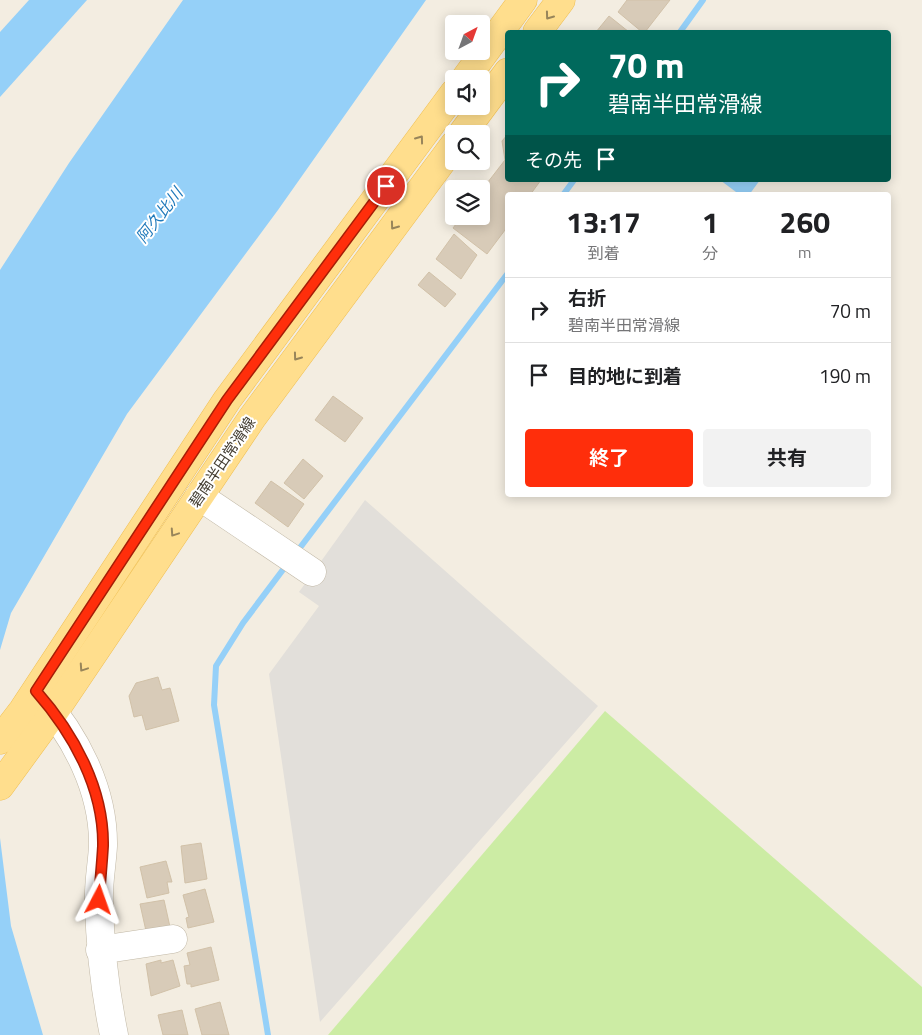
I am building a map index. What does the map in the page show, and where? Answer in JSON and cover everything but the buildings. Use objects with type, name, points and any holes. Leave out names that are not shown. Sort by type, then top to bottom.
[{"type":"main road","points":[[472,70],[523,0]]},
{"type":"main road","points":[[538,30],[561,0]]},
{"type":"main road","points":[[469,125],[505,76]]},
{"type":"main road","name":"碧南半田常滑線","points":[[0,740],[30,701],[227,400],[445,105]]},
{"type":"main road","name":"碧南半田常滑線","points":[[0,786],[54,712],[252,418],[445,157]]},
{"type":"street","points":[[199,496],[312,572]]},
{"type":"street","points":[[30,701],[54,712],[76,745],[98,797],[103,844],[99,900],[100,950],[114,1035]]},
{"type":"street","points":[[100,950],[173,939]]},
{"type":"green space","points":[[605,711],[922,987],[922,1035],[328,1035]]},
{"type":"shaded area","points":[[365,500],[598,706],[320,1022],[269,674],[319,606],[299,592]]},
{"type":"water","points":[[29,0],[87,0],[0,97],[0,32]]},
{"type":"water","name":"阿久比川","points":[[183,0],[426,0],[278,210],[127,414],[11,613],[0,650],[0,270],[69,163]]},
{"type":"water","points":[[723,182],[759,182],[751,192],[736,192]]},
{"type":"water","points":[[0,838],[11,926],[43,1035],[0,1035]]},
{"type":"waterway","points":[[681,30],[703,0]]},
{"type":"waterway","points":[[565,192],[573,182]]},
{"type":"waterway","points":[[296,553],[505,277]]},
{"type":"waterway","points":[[268,1035],[214,705],[216,666],[243,623],[288,563]]},
{"type":"route","points":[[99,900],[103,844],[98,797],[76,745],[54,712],[36,691],[227,400],[386,186]]}]
